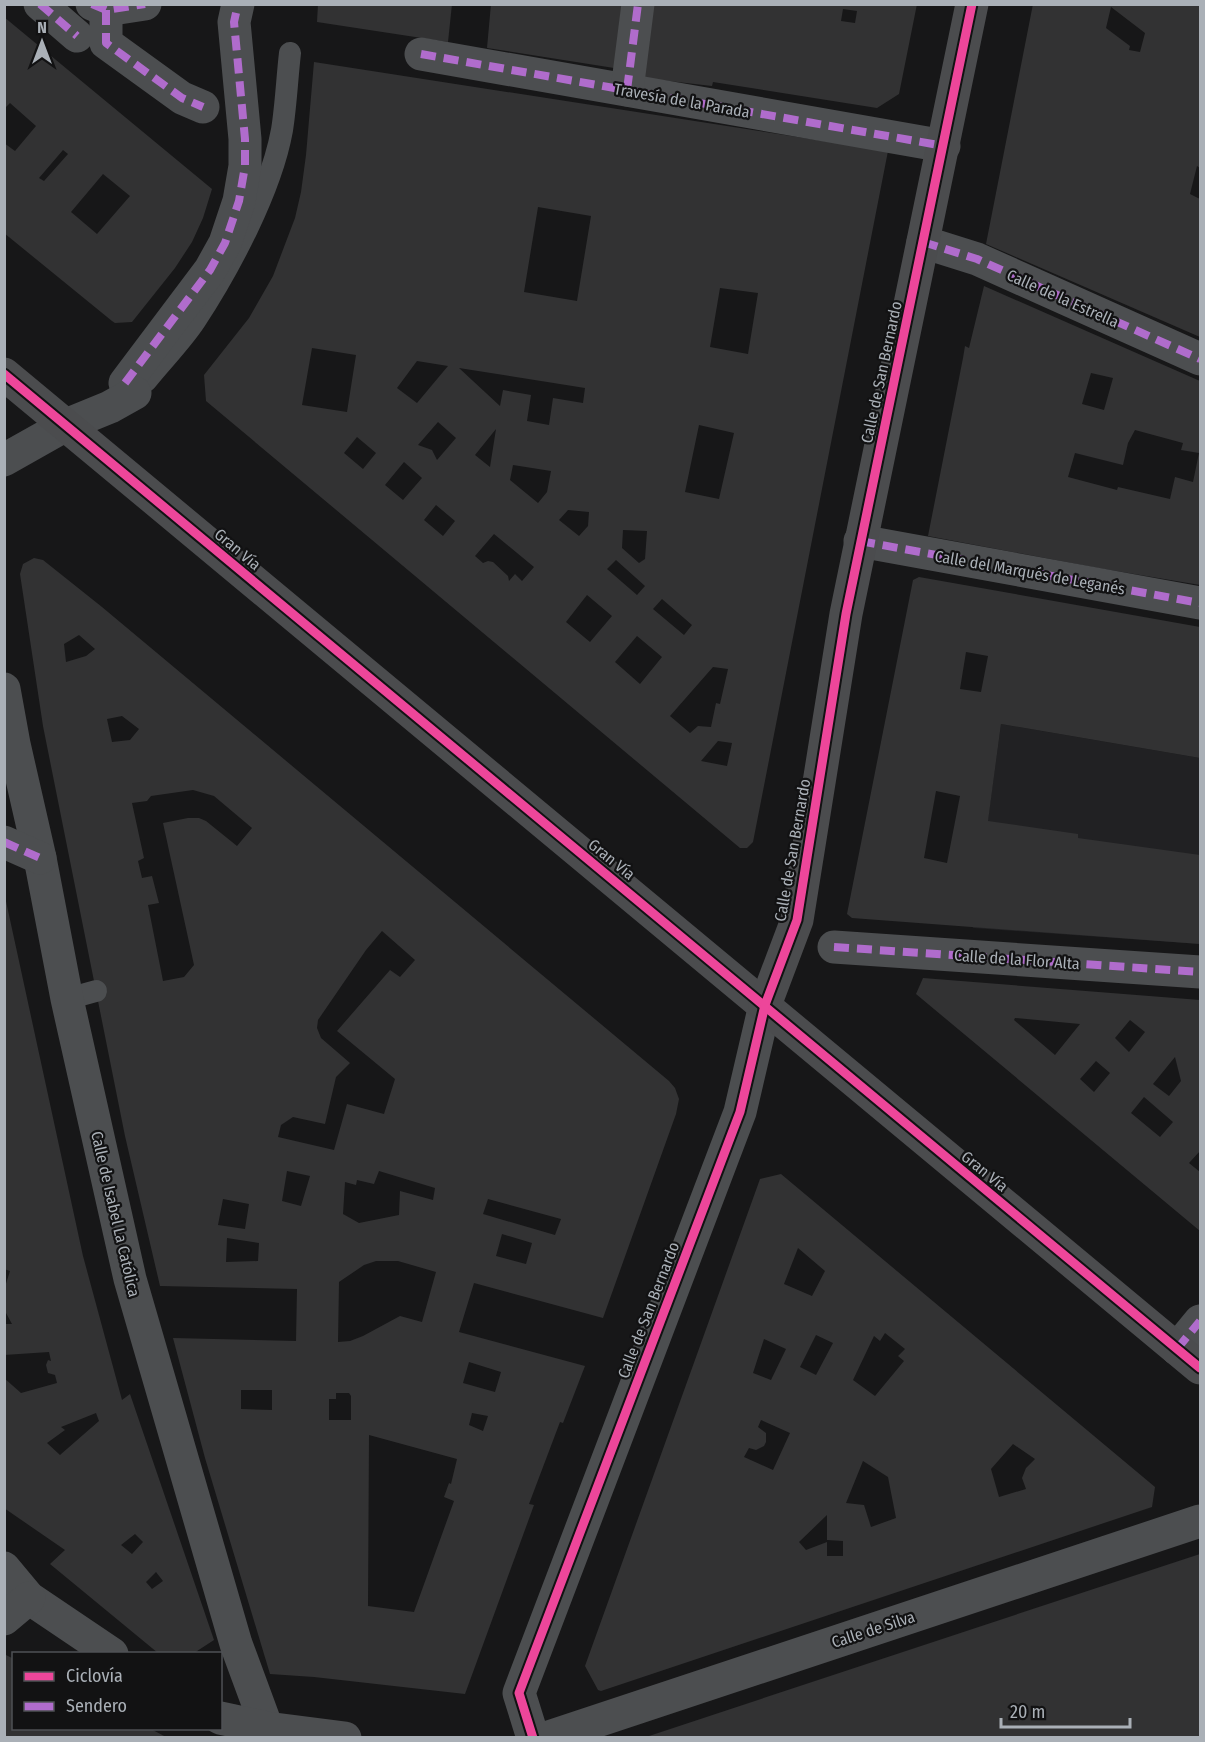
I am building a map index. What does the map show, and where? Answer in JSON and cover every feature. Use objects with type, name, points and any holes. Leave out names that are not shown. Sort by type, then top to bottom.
[{"type":"street","points":[[40,4],[95,45],[182,98],[203,107]]},
{"type":"street","points":[[95,45],[99,7],[145,4]]},
{"type":"street","points":[[4,460],[66,425],[110,407],[130,388],[210,270],[225,243],[239,201],[244,166],[245,139],[234,22],[238,4]]},
{"type":"street","points":[[627,90],[638,4]]},
{"type":"street","name":"Calle de San Bernardo","points":[[533,1737],[519,1693],[740,1112],[765,1005],[797,920],[846,614],[972,4]]},
{"type":"street","name":"Travesía de la Parada","points":[[421,54],[944,147]]},
{"type":"street","name":"Calle de la Estrella","points":[[923,242],[977,259],[1200,359]]},
{"type":"street","name":"Gran Vía","points":[[4,374],[1189,1359]]},
{"type":"street","name":"Calle del Marqués de Leganés","points":[[860,541],[1200,603]]},
{"type":"street","name":"Calle de Isabel La Católica","points":[[4,689],[40,858],[82,995],[130,1279],[236,1644],[267,1728]]},
{"type":"street","points":[[4,842],[40,858]]},
{"type":"street","name":"Calle de la Flor Alta","points":[[834,947],[1200,972]]},
{"type":"street","points":[[1189,1359],[1200,1321]]},
{"type":"street","name":"Calle de Silva","points":[[546,1737],[1200,1521]]},
{"type":"street","points":[[4,1568],[29,1598],[110,1652]]},
{"type":"street","points":[[4,1619],[29,1598]]},
{"type":"street","points":[[222,1718],[267,1728],[345,1737]]},
{"type":"lane","points":[[130,388],[194,322],[240,243],[267,182],[282,130],[290,53]]},
{"type":"shaded area","points":[[1001,724],[1200,758],[1200,944],[973,928]]},
{"type":"building","points":[[318,4],[452,4],[448,42],[317,22]]},
{"type":"building","points":[[491,4],[622,4],[614,68],[487,48]]},
{"type":"building","points":[[650,4],[917,4],[899,94],[877,108],[713,82],[712,86],[643,78]],"holes":[[[843,9],[857,11],[855,23],[841,21]]]},
{"type":"building","points":[[1033,4],[1197,4],[1200,7],[1200,168],[1197,166],[1190,194],[1200,199],[1200,337],[986,244]],"holes":[[[1111,7],[1145,33],[1140,52],[1129,50],[1130,46],[1106,28]]]},
{"type":"building","points":[[4,17],[212,189],[203,218],[192,242],[175,268],[132,322],[115,323],[112,321],[4,233],[4,143],[15,151],[36,126],[10,103],[4,109]],"holes":[[[63,150],[68,154],[44,181],[39,178]],[[103,174],[130,196],[97,234],[71,212]]]},
{"type":"building","points":[[314,62],[888,151],[753,842],[747,848],[740,848],[206,401],[204,375],[249,318],[273,276],[295,218],[306,155]],"holes":[[[538,207],[591,216],[577,301],[524,292]],[[720,288],[758,293],[748,354],[710,347]],[[312,348],[356,355],[347,412],[302,405]],[[417,361],[448,366],[417,403],[397,388]],[[459,368],[585,388],[583,403],[553,398],[549,425],[527,421],[531,395],[503,390],[500,406]],[[438,422],[456,438],[437,460],[432,450],[418,445]],[[699,425],[734,433],[719,499],[685,492]],[[496,429],[490,467],[475,455]],[[357,437],[376,453],[363,469],[344,453]],[[404,462],[422,478],[403,500],[385,485]],[[513,465],[551,471],[547,492],[538,503],[510,480]],[[436,505],[455,521],[443,536],[424,520]],[[568,510],[589,512],[588,526],[579,536],[559,520]],[[623,530],[647,531],[645,559],[639,563],[622,548]],[[494,534],[534,567],[522,581],[515,574],[509,581],[508,576],[493,562],[483,563],[475,556]],[[616,560],[645,586],[637,595],[607,569]],[[587,595],[612,616],[590,642],[566,622]],[[662,599],[692,625],[684,635],[653,609]],[[637,636],[662,657],[640,684],[615,662]],[[713,667],[728,669],[720,704],[716,703],[711,727],[698,726],[690,733],[670,716]],[[718,741],[732,743],[727,766],[701,761]]]},
{"type":"building","points":[[984,286],[1200,381],[1200,585],[928,536],[965,346],[969,348]],"holes":[[[1091,373],[1113,378],[1104,410],[1082,404]],[[1135,430],[1183,443],[1181,450],[1199,453],[1193,482],[1175,477],[1170,499],[1118,487],[1117,490],[1068,477],[1075,453],[1123,465],[1128,443]]]},
{"type":"building","points":[[34,558],[43,560],[102,607],[675,1088],[679,1099],[676,1114],[603,1318],[474,1283],[459,1332],[585,1366],[563,1423],[560,1422],[529,1504],[534,1505],[465,1694],[270,1674],[205,1458],[173,1338],[296,1341],[297,1289],[160,1286],[125,1136],[43,726],[20,574],[23,564]],"holes":[[[79,635],[95,649],[86,656],[66,662],[64,644]],[[122,716],[139,729],[130,740],[112,742],[107,719]],[[193,790],[214,796],[252,828],[237,846],[199,818],[163,823],[194,965],[184,977],[163,981],[148,905],[159,903],[152,876],[142,878],[138,861],[144,858],[132,803],[147,801],[151,796]],[[382,931],[415,960],[400,977],[390,970],[337,1031],[395,1079],[384,1114],[347,1104],[334,1150],[278,1137],[281,1125],[293,1117],[325,1124],[336,1077],[350,1063],[321,1038],[317,1028],[318,1020],[366,950]],[[287,1171],[310,1176],[301,1206],[282,1201]],[[379,1171],[435,1188],[433,1200],[400,1191],[399,1215],[359,1223],[343,1214],[345,1182],[356,1185],[357,1180],[374,1184]],[[223,1199],[249,1204],[245,1229],[218,1225]],[[488,1199],[561,1219],[555,1235],[483,1214]],[[502,1234],[532,1243],[526,1264],[496,1256]],[[227,1238],[259,1243],[258,1261],[226,1262]],[[376,1261],[398,1261],[436,1272],[422,1322],[400,1316],[363,1336],[350,1341],[338,1342],[339,1282],[364,1265]],[[469,1362],[501,1372],[495,1392],[463,1383]],[[241,1390],[272,1390],[272,1410],[241,1409]],[[336,1393],[349,1393],[351,1420],[329,1420],[329,1399],[336,1399]],[[472,1413],[488,1416],[483,1431],[469,1425]],[[369,1435],[457,1459],[451,1484],[449,1483],[444,1497],[454,1501],[414,1612],[368,1606]]]},
{"type":"building","points":[[919,577],[1200,627],[1200,758],[1001,724],[988,821],[1078,834],[1078,838],[1200,855],[1200,944],[852,918],[847,914],[913,580]],"holes":[[[966,652],[988,656],[981,692],[960,689]],[[936,791],[960,796],[947,863],[924,858]]]},
{"type":"building","points":[[4,892],[83,1256],[122,1400],[130,1394],[214,1640],[196,1652],[157,1652],[50,1564],[65,1550],[4,1508],[4,1378],[21,1393],[57,1383],[55,1375],[48,1373],[46,1365],[48,1360],[51,1361],[49,1352],[4,1355],[4,1324],[12,1324],[4,1313],[4,1290],[10,1271],[4,1269]],"holes":[[[96,1413],[99,1421],[60,1455],[47,1443],[65,1430],[61,1427]],[[135,1534],[143,1542],[132,1554],[121,1545]],[[156,1572],[163,1581],[152,1589],[146,1582]]]},
{"type":"building","points":[[923,978],[1200,1000],[1200,1151],[1189,1163],[1200,1172],[1200,1231],[916,994]],"holes":[[[1015,1018],[1080,1024],[1055,1055],[1014,1020]],[[1130,1020],[1145,1032],[1129,1052],[1115,1038]],[[1175,1057],[1181,1081],[1169,1096],[1153,1084]],[[1096,1061],[1110,1073],[1094,1092],[1080,1079]],[[1144,1097],[1173,1122],[1160,1137],[1131,1113]]]},
{"type":"building","points":[[781,1174],[1155,1487],[1152,1507],[601,1691],[598,1690],[585,1666],[760,1179]],"holes":[[[798,1248],[825,1271],[812,1296],[784,1284]],[[885,1333],[905,1349],[898,1356],[904,1361],[875,1396],[853,1380],[874,1336],[880,1341]],[[816,1335],[833,1343],[816,1375],[800,1367]],[[764,1339],[786,1349],[771,1380],[753,1373]],[[761,1420],[790,1433],[773,1470],[744,1457],[749,1448],[756,1450],[764,1446],[766,1433],[758,1427]],[[1013,1444],[1035,1459],[1026,1468],[1022,1478],[1026,1489],[999,1497],[991,1469]],[[863,1461],[888,1477],[896,1518],[871,1527],[864,1505],[846,1503]],[[827,1515],[827,1540],[843,1541],[843,1556],[827,1556],[827,1542],[806,1550],[799,1542]]]},
{"type":"building","points":[[1200,1554],[1200,1737],[646,1737],[1054,1602]]},
{"type":"building","points":[[4,1654],[12,1658],[12,1730],[153,1730],[166,1737],[4,1737]]},
{"type":"marked path","points":[[40,4],[77,36]]},
{"type":"marked path","points":[[92,4],[106,10],[145,4]]},
{"type":"marked path","points":[[125,383],[210,270],[225,243],[239,201],[245,166],[245,139],[234,22],[238,4]]},
{"type":"marked path","points":[[627,90],[638,4]]},
{"type":"marked path","points":[[106,10],[106,43],[182,98],[203,107]]},
{"type":"marked path","points":[[421,54],[944,146]]},
{"type":"marked path","points":[[923,242],[977,259],[1200,359]]},
{"type":"marked path","points":[[860,541],[1200,603]]},
{"type":"marked path","points":[[4,842],[40,858]]},
{"type":"marked path","points":[[834,947],[1200,972]]},
{"type":"marked path","points":[[1177,1349],[1200,1321]]},
{"type":"cycle path","points":[[533,1738],[519,1693],[740,1112],[765,1005],[797,920],[846,614],[972,4]]},
{"type":"cycle path","points":[[4,374],[1200,1368]]}]
